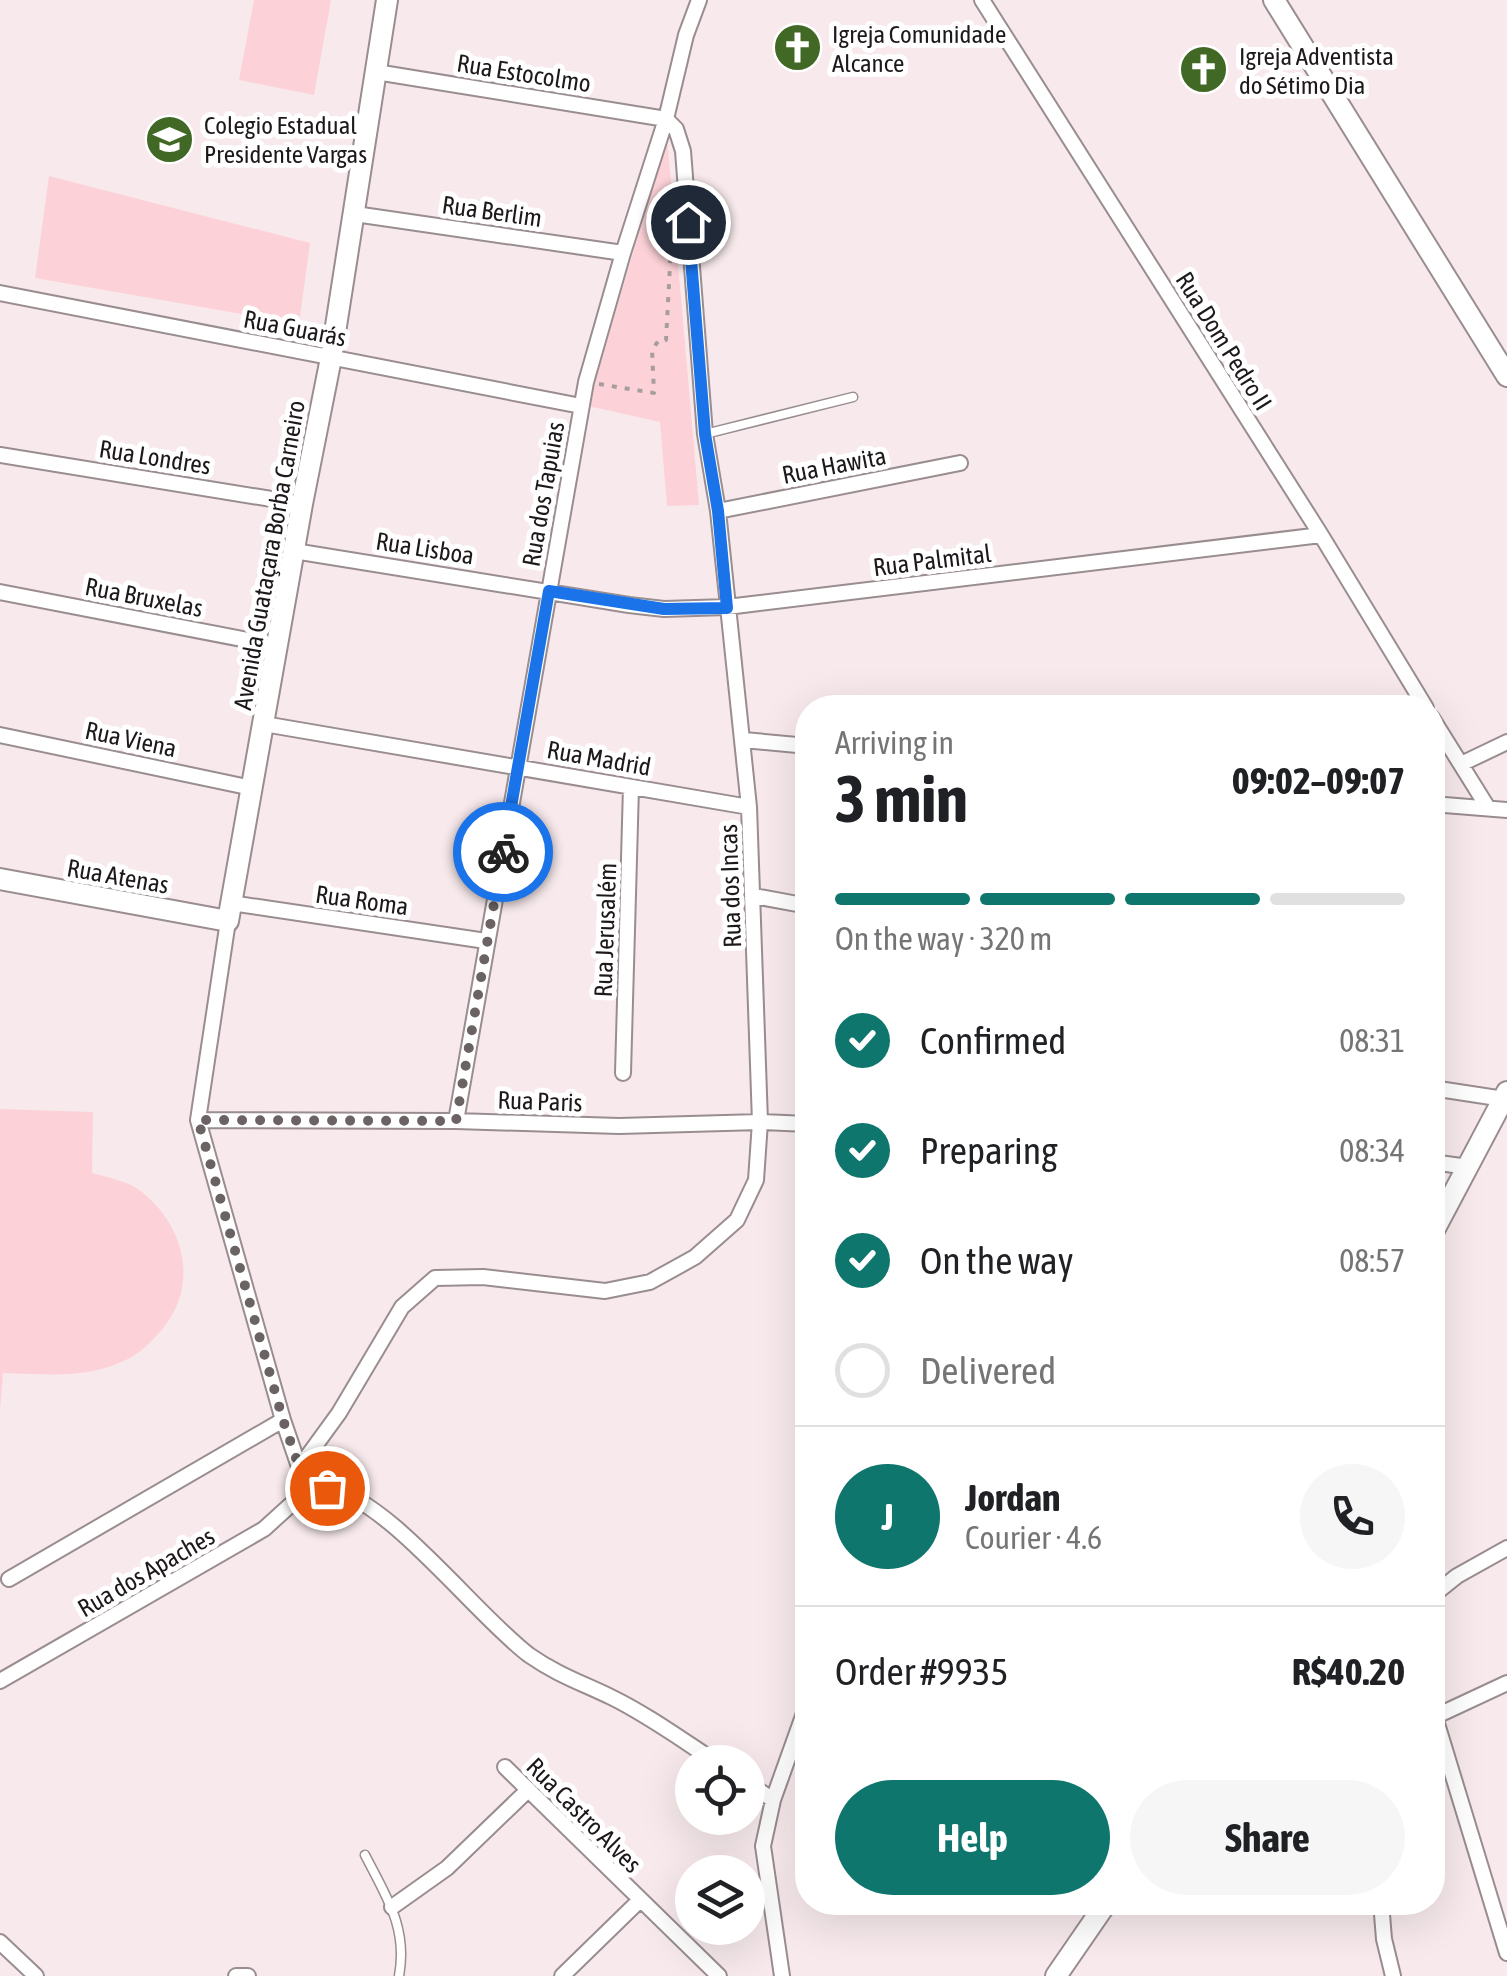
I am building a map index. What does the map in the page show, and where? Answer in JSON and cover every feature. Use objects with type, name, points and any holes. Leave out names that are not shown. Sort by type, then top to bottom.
[{"type":"street","name":"Avenida Guataçara Borba Carneiro","points":[[198,1120],[229,912],[332,358],[388,0]]},
{"type":"street","points":[[666,119],[686,35],[699,0]]},
{"type":"street","name":"Rua Dom Pedro II","points":[[982,0],[1418,695]]},
{"type":"street","points":[[1274,0],[1507,376]]},
{"type":"street","name":"Rua Estocolmo","points":[[376,72],[666,119]]},
{"type":"street","name":"Rua dos Tapuias","points":[[456,1121],[586,382],[666,119]]},
{"type":"street","name":"Rua dos Incas","points":[[299,1468],[339,1413],[402,1307],[435,1278],[483,1276],[605,1291],[650,1282],[694,1257],[737,1220],[756,1180],[760,1122],[754,896],[744,740],[718,511],[705,434],[683,150],[676,129],[666,119]]},
{"type":"street","name":"Rua Berlim","points":[[355,214],[623,252]]},
{"type":"street","name":"Rua Guarás","points":[[0,293],[581,406]]},
{"type":"street","points":[[1484,344],[1507,340]]},
{"type":"street","name":"Rua Londres","points":[[0,454],[302,504]]},
{"type":"street","name":"Rua Hawita","points":[[718,511],[960,463]]},
{"type":"street","name":"Rua Palmital","points":[[549,591],[664,609],[727,608],[1320,535]]},
{"type":"street","name":"Rua Lisboa","points":[[294,550],[549,591]]},
{"type":"street","name":"Rua Bruxelas","points":[[0,592],[278,646]]},
{"type":"street","name":"Rua Madrid","points":[[264,724],[749,808]]},
{"type":"street","name":"Rua Viena","points":[[0,735],[252,788]]},
{"type":"street","points":[[1445,739],[1488,808]]},
{"type":"street","points":[[744,740],[795,745]]},
{"type":"street","points":[[1460,764],[1507,742]]},
{"type":"street","name":"Rua Jerusalém","points":[[624,1073],[631,788]]},
{"type":"street","points":[[1445,805],[1507,810]]},
{"type":"street","name":"Rua Atenas","points":[[0,880],[229,912]]},
{"type":"street","points":[[754,896],[795,904]]},
{"type":"street","name":"Rua Roma","points":[[229,912],[486,941]]},
{"type":"street","points":[[1445,1089],[1506,1096],[1445,1210]]},
{"type":"street","points":[[198,1120],[283,1420],[307,1490],[327,1488],[350,1495],[388,1523],[525,1652],[557,1674],[640,1713],[690,1745]]},
{"type":"street","name":"Rua Paris","points":[[198,1120],[619,1126],[795,1123]]},
{"type":"street","points":[[1445,1164],[1468,1167]]},
{"type":"street","points":[[8,1579],[283,1420]]},
{"type":"street","name":"Rua dos Apaches","points":[[0,1681],[264,1529],[307,1490]]},
{"type":"street","points":[[1445,1586],[1507,1548]]},
{"type":"street","points":[[1445,1713],[1507,1684]]},
{"type":"street","points":[[782,1976],[763,1846],[772,1800],[795,1737]]},
{"type":"street","points":[[1445,1753],[1507,1953]]},
{"type":"street","name":"Rua Castro Alves","points":[[506,1767],[719,1976]]},
{"type":"street","points":[[392,1907],[447,1868],[527,1791]]},
{"type":"street","points":[[765,1795],[772,1800]]},
{"type":"street","points":[[562,1976],[639,1901]]},
{"type":"street","points":[[1056,1976],[1097,1915]]},
{"type":"street","points":[[1382,1915],[1393,1976]]},
{"type":"street","points":[[0,1942],[36,1976]]},
{"type":"street","points":[[236,1976],[248,1976]]},
{"type":"lane","points":[[705,434],[854,397]]},
{"type":"lane","points":[[364,1856],[392,1907],[404,1952],[399,1976]]},
{"type":"path","points":[[586,382],[654,392],[652,350],[659,340],[666,340],[672,225]]},
{"type":"shaded area","points":[[254,0],[331,0],[314,95],[239,80]]},
{"type":"shaded area","points":[[667,137],[699,505],[667,506],[660,422],[588,406]]},
{"type":"shaded area","points":[[49,176],[310,243],[299,324],[35,278]]},
{"type":"shaded area","points":[[0,1109],[93,1112],[92,1173],[131,1185],[156,1206],[177,1238],[183,1274],[175,1310],[140,1351],[114,1365],[83,1373],[3,1373],[0,1411]]},
{"type":"way so far","points":[[327,1488],[307,1490],[283,1420],[198,1120],[456,1121],[503,852]]},
{"type":"place","name":"Igreja Comunidade Alcance","points":[[797,48]]},
{"type":"place","name":"Igreja Adventista do Sétimo Dia","points":[[1204,70]]},
{"type":"place","name":"Colegio Estadual Presidente Vargas","points":[[169,139]]},
{"type":"route","points":[[503,852],[549,591],[629,606],[727,608],[718,511],[705,434],[688,222]]}]
